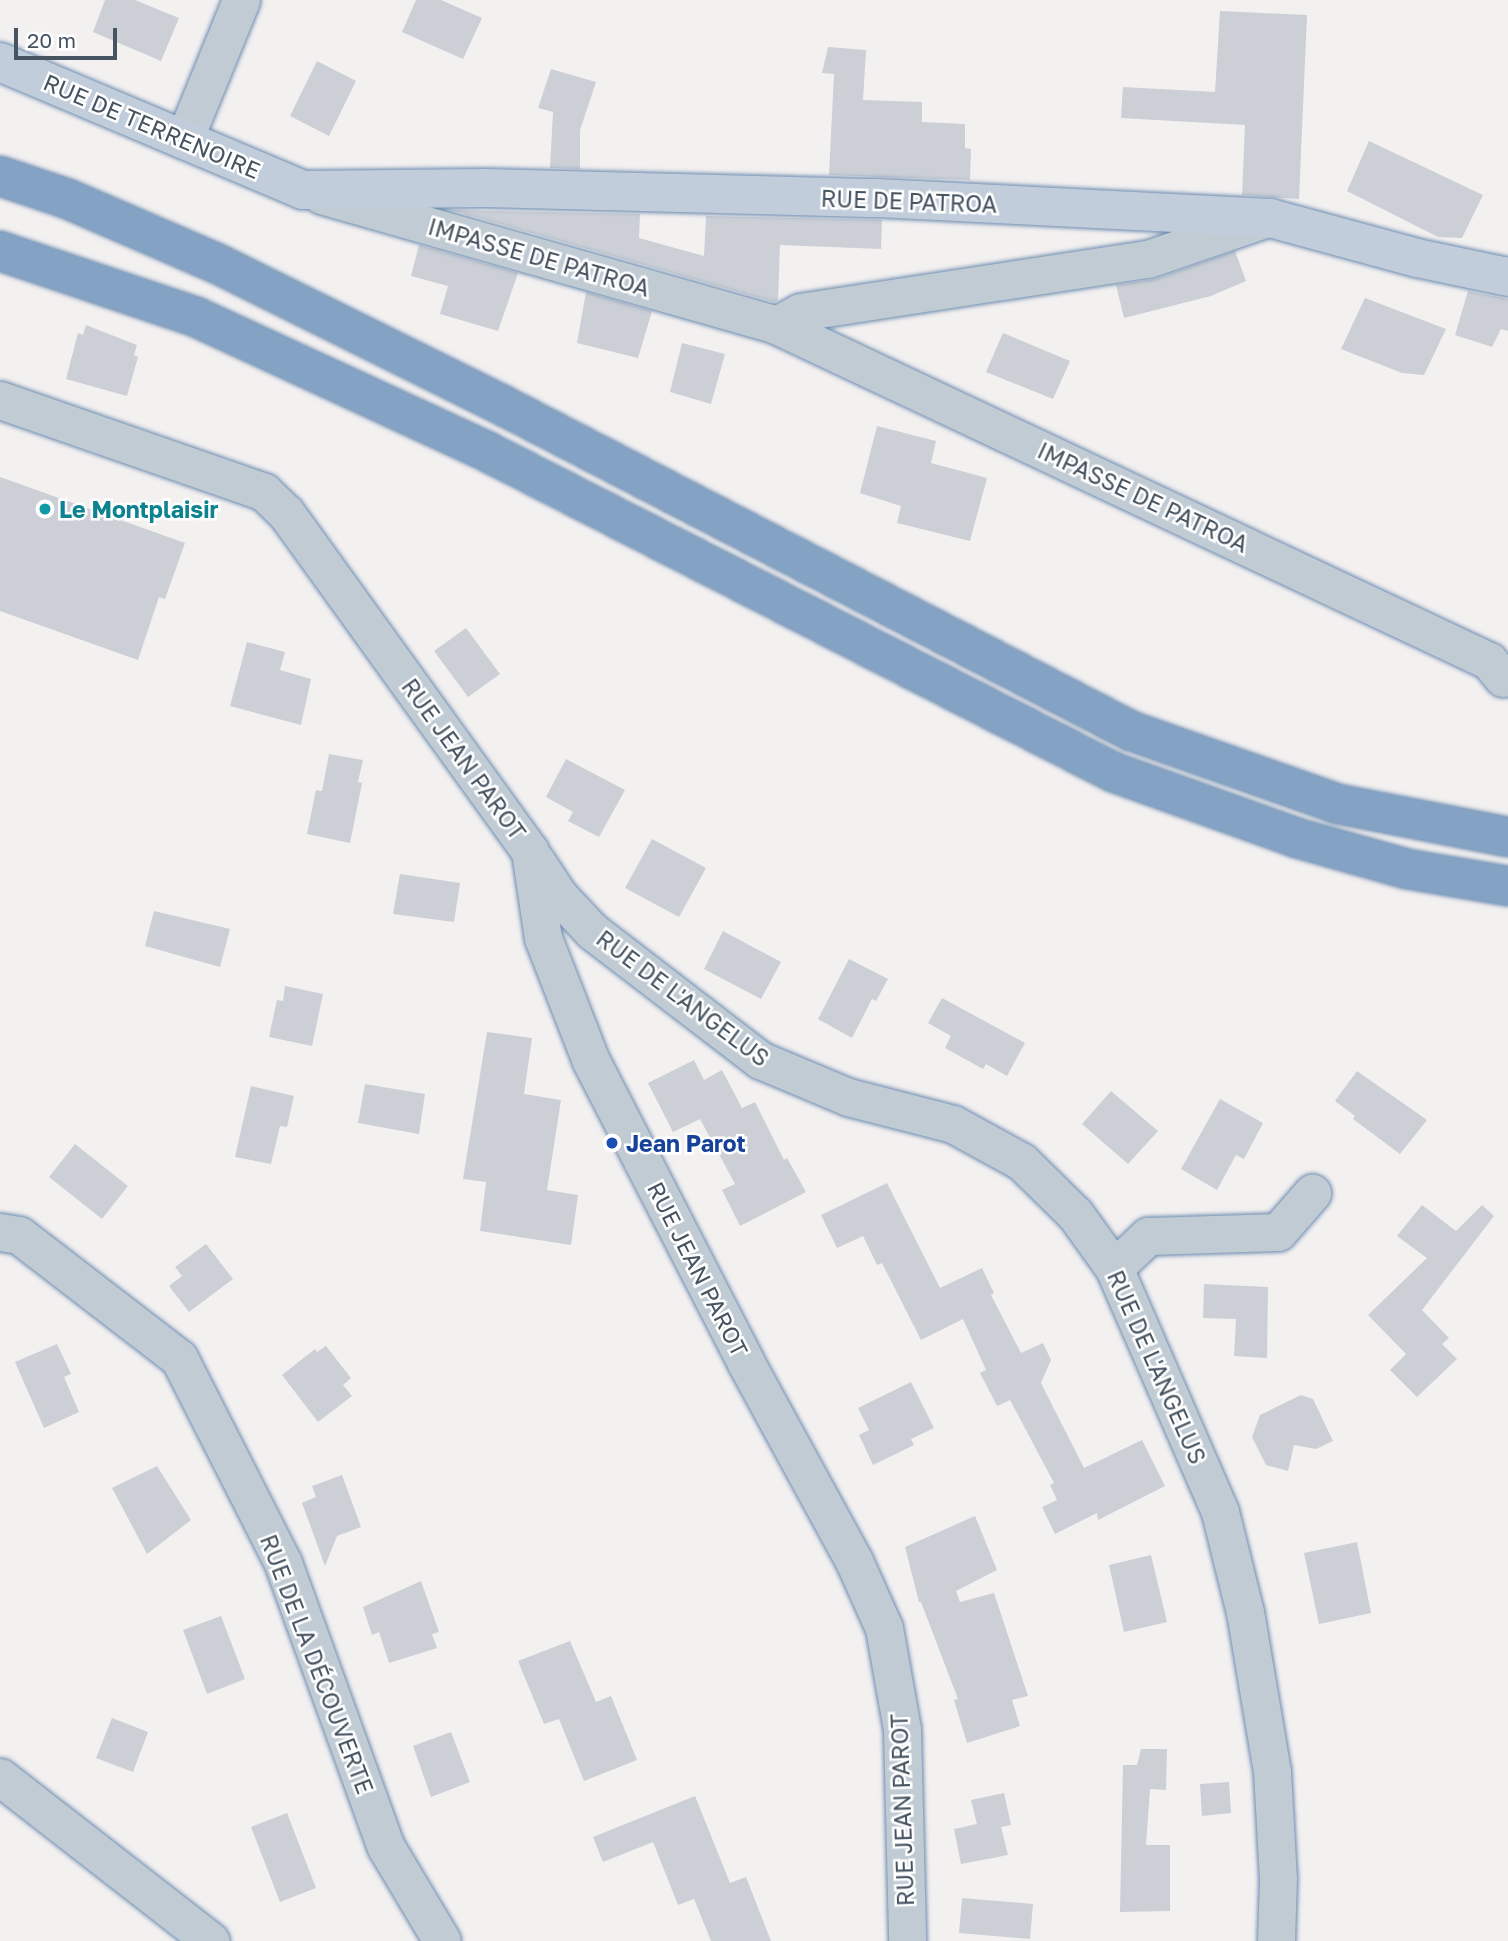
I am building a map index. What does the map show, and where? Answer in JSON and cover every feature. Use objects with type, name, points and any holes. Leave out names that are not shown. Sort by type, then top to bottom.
[{"type":"highway","points":[[0,177],[68,199],[216,263],[504,406],[1131,731],[1338,804],[1508,837]]},
{"type":"highway","points":[[0,251],[196,317],[488,452],[1113,772],[1297,838],[1407,869],[1508,886]]},
{"type":"street","points":[[184,140],[241,0]]},
{"type":"street","name":"RUE DE TERRENOIRE","points":[[0,61],[303,190]]},
{"type":"street","name":"RUE DE PATROA","points":[[303,190],[486,188],[877,198],[1270,218],[1418,258],[1508,277]]},
{"type":"street","name":"IMPASSE DE PATROA","points":[[303,190],[776,325],[1489,661],[1503,678]]},
{"type":"street","points":[[776,325],[800,312],[1148,259],[1270,218]]},
{"type":"street","name":"RUE JEAN PAROT","points":[[0,400],[264,492],[286,513],[530,851],[542,938],[591,1061],[746,1363],[854,1560],[884,1628],[902,1729],[907,1941]]},
{"type":"street","name":"RUE DE L'ANGELUS","points":[[530,851],[559,896],[592,931],[760,1060],[848,1097],[953,1124],[1022,1162],[1075,1214],[1114,1268],[1220,1512],[1245,1612],[1272,1772],[1278,1878],[1276,1941]]},
{"type":"street","points":[[1114,1268],[1148,1236],[1278,1231],[1312,1193]]},
{"type":"street","name":"RUE DE LA DÉCOUVERTE","points":[[0,1232],[19,1235],[179,1358],[283,1563],[386,1847],[442,1941]]},
{"type":"street","points":[[0,1777],[211,1941]]},
{"type":"building","points":[[105,0],[135,0],[179,18],[161,61],[93,32]]},
{"type":"building","points":[[416,0],[441,0],[482,18],[463,59],[402,32]]},
{"type":"building","points":[[1220,11],[1307,15],[1299,199],[1242,195],[1245,125],[1121,118],[1123,87],[1215,92]]},
{"type":"building","points":[[828,47],[866,50],[863,100],[922,102],[922,122],[965,124],[965,148],[971,149],[970,180],[829,175],[834,74],[822,73]]},
{"type":"building","points":[[317,61],[356,81],[329,136],[290,116]]},
{"type":"building","points":[[551,69],[596,82],[580,130],[580,169],[550,168],[553,112],[538,108]]},
{"type":"building","points":[[1369,141],[1483,195],[1462,238],[1438,237],[1347,191]]},
{"type":"building","points":[[451,210],[640,214],[639,238],[704,256],[706,216],[882,220],[881,249],[780,245],[778,300],[774,302]]},
{"type":"building","points":[[419,245],[518,273],[498,331],[440,314],[448,286],[411,276]]},
{"type":"building","points":[[1235,251],[1246,281],[1211,296],[1124,318],[1116,285],[1155,279]]},
{"type":"building","points":[[1468,291],[1508,299],[1508,331],[1501,329],[1492,347],[1455,335]]},
{"type":"building","points":[[586,292],[652,311],[638,358],[577,343]]},
{"type":"building","points":[[1365,298],[1446,329],[1424,375],[1402,373],[1341,349]]},
{"type":"building","points":[[86,325],[137,345],[134,355],[138,357],[127,396],[66,379],[78,333],[83,335]]},
{"type":"building","points":[[1003,333],[1070,361],[1053,399],[986,372]]},
{"type":"building","points":[[682,343],[725,354],[711,404],[670,392]]},
{"type":"building","points":[[877,426],[936,441],[931,463],[987,478],[970,541],[897,523],[901,506],[860,493]]},
{"type":"building","points":[[0,477],[185,543],[165,599],[159,597],[138,660],[0,611]]},
{"type":"building","points":[[466,628],[500,674],[468,697],[434,651]]},
{"type":"building","points":[[247,642],[285,652],[280,670],[311,679],[301,725],[230,706]]},
{"type":"building","points":[[329,754],[363,760],[358,782],[362,783],[350,843],[307,834],[316,790],[322,791]]},
{"type":"building","points":[[566,759],[625,790],[599,837],[568,821],[573,812],[546,797]]},
{"type":"building","points":[[652,839],[706,868],[679,917],[625,888]]},
{"type":"building","points":[[400,874],[460,883],[454,922],[393,914]]},
{"type":"building","points":[[154,911],[230,929],[220,967],[145,946]]},
{"type":"building","points":[[723,931],[781,962],[761,999],[704,969]]},
{"type":"building","points":[[849,959],[888,979],[876,1001],[872,999],[852,1038],[818,1019]]},
{"type":"building","points":[[285,986],[323,994],[312,1046],[269,1037],[277,1000],[283,1001]]},
{"type":"building","points":[[942,998],[1025,1043],[1007,1076],[986,1064],[983,1069],[945,1048],[951,1036],[928,1023]]},
{"type":"building","points":[[487,1032],[532,1038],[524,1094],[561,1100],[547,1190],[578,1195],[571,1245],[480,1231],[486,1182],[463,1179]]},
{"type":"building","points":[[694,1060],[704,1080],[722,1070],[742,1108],[755,1102],[784,1160],[787,1158],[806,1192],[740,1226],[722,1190],[735,1184],[700,1119],[673,1132],[648,1083]]},
{"type":"building","points":[[1357,1071],[1427,1120],[1400,1154],[1353,1119],[1355,1116],[1335,1101]]},
{"type":"building","points":[[365,1084],[425,1094],[419,1134],[358,1123]]},
{"type":"building","points":[[251,1086],[294,1096],[287,1127],[280,1126],[271,1164],[235,1157]]},
{"type":"building","points":[[1111,1091],[1158,1131],[1128,1164],[1082,1124]]},
{"type":"building","points":[[1220,1099],[1263,1123],[1244,1159],[1236,1155],[1217,1190],[1181,1169]]},
{"type":"building","points":[[75,1144],[128,1186],[102,1219],[49,1177]]},
{"type":"building","points":[[887,1183],[940,1288],[982,1268],[994,1293],[991,1295],[1021,1353],[1043,1343],[1051,1360],[1041,1383],[1084,1468],[1142,1440],[1165,1486],[1098,1520],[1097,1513],[1055,1534],[1042,1507],[1057,1500],[1050,1485],[1054,1483],[1010,1400],[997,1406],[980,1373],[986,1370],[963,1319],[921,1340],[882,1263],[877,1265],[863,1236],[837,1248],[821,1215]]},
{"type":"building","points":[[1422,1205],[1456,1231],[1482,1205],[1494,1216],[1422,1310],[1449,1338],[1442,1344],[1457,1359],[1417,1397],[1390,1370],[1406,1354],[1368,1315],[1427,1258],[1397,1236]]},
{"type":"building","points":[[206,1244],[233,1279],[189,1312],[169,1286],[182,1276],[175,1267]]},
{"type":"building","points":[[1204,1284],[1268,1287],[1267,1358],[1234,1356],[1236,1319],[1203,1318]]},
{"type":"building","points":[[57,1344],[71,1374],[64,1377],[79,1412],[44,1428],[15,1362]]},
{"type":"building","points":[[326,1346],[351,1378],[343,1385],[352,1396],[318,1422],[282,1375],[315,1349],[317,1352]]},
{"type":"building","points":[[911,1382],[934,1428],[911,1439],[914,1445],[873,1465],[859,1435],[869,1430],[858,1408]]},
{"type":"building","points":[[1301,1395],[1313,1399],[1333,1441],[1316,1449],[1294,1445],[1288,1471],[1266,1465],[1252,1437],[1260,1415]]},
{"type":"building","points":[[157,1466],[191,1520],[147,1554],[112,1488]]},
{"type":"building","points":[[342,1475],[361,1527],[337,1536],[325,1566],[302,1503],[316,1497],[312,1486]]},
{"type":"building","points":[[975,1516],[997,1570],[956,1591],[960,1602],[994,1593],[1028,1696],[1012,1700],[1020,1726],[967,1743],[954,1700],[958,1699],[919,1602],[905,1547]]},
{"type":"building","points":[[1357,1542],[1371,1613],[1319,1624],[1304,1553]]},
{"type":"building","points":[[1151,1555],[1167,1622],[1124,1632],[1109,1565]]},
{"type":"building","points":[[421,1581],[439,1632],[432,1634],[437,1648],[389,1663],[379,1632],[372,1635],[363,1607]]},
{"type":"building","points":[[221,1616],[245,1679],[207,1694],[183,1630]]},
{"type":"building","points":[[570,1641],[596,1702],[611,1696],[637,1760],[584,1781],[559,1719],[544,1724],[518,1661]]},
{"type":"building","points":[[112,1718],[148,1732],[133,1772],[96,1758]]},
{"type":"building","points":[[451,1732],[470,1782],[431,1797],[413,1746]]},
{"type":"building","points":[[1141,1749],[1167,1749],[1166,1790],[1150,1789],[1146,1845],[1170,1845],[1170,1911],[1120,1912],[1123,1765],[1137,1765]]},
{"type":"building","points":[[1229,1782],[1231,1813],[1202,1816],[1200,1784]]},
{"type":"building","points":[[1004,1793],[1011,1825],[1001,1827],[1008,1855],[961,1864],[954,1829],[977,1824],[971,1800]]},
{"type":"building","points":[[695,1796],[730,1883],[746,1877],[771,1941],[711,1941],[694,1899],[678,1905],[653,1842],[603,1862],[593,1837]]},
{"type":"building","points":[[287,1813],[316,1888],[280,1902],[251,1827]]},
{"type":"building","points":[[962,1898],[1033,1904],[1030,1939],[959,1933]]},
{"type":"place","name":"Le Montplaisir","points":[[45,509]]},
{"type":"place","name":"Jean Parot","points":[[612,1143]]}]
